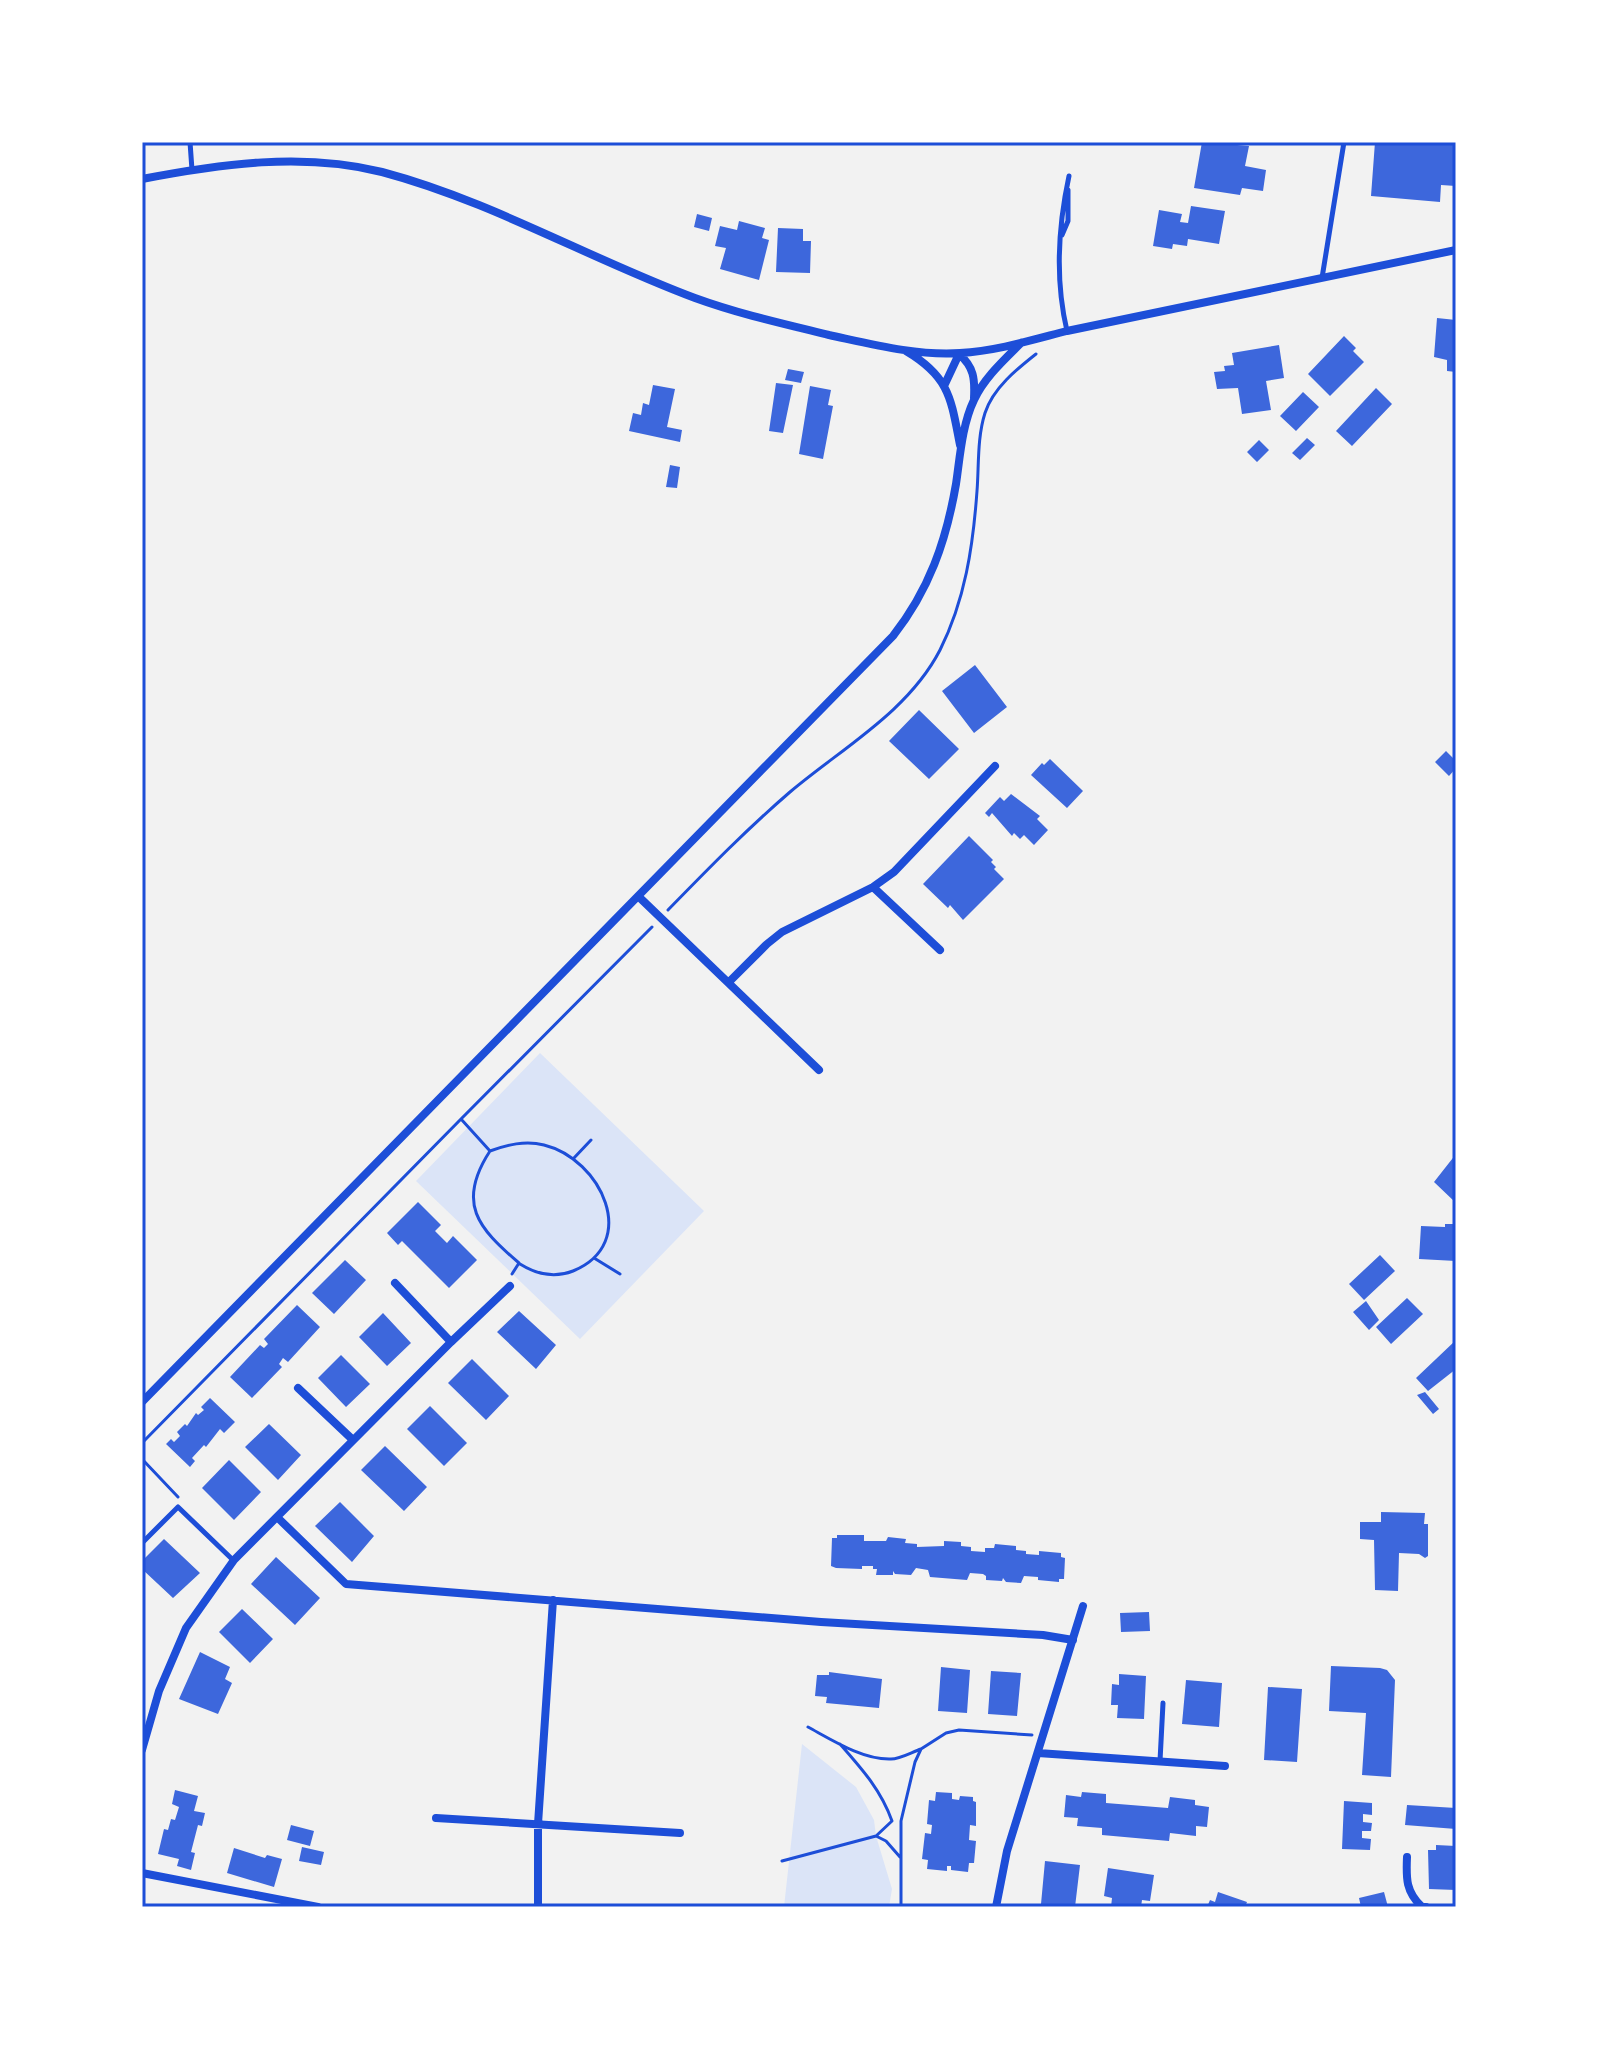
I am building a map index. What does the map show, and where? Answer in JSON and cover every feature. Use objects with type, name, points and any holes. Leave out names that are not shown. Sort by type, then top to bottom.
[{"type":"street","points":[[142,179],[264,162],[303,162],[381,172],[485,209],[694,297],[741,313],[904,350],[959,354],[1456,250]]},
{"type":"street","points":[[974,399],[1000,363],[1021,343]]},
{"type":"street","points":[[904,350],[932,369],[949,392],[961,450]]},
{"type":"street","points":[[944,386],[959,354]]},
{"type":"street","points":[[142,1402],[893,636],[927,585],[947,532],[961,450],[974,399],[975,378],[968,361],[959,354]]},
{"type":"street","points":[[729,982],[782,932],[873,887],[894,872],[995,766]]},
{"type":"street","points":[[873,887],[940,950]]},
{"type":"street","points":[[638,896],[819,1070]]},
{"type":"street","points":[[395,1283],[451,1342]]},
{"type":"street","points":[[142,1750],[159,1691],[186,1628],[234,1560],[510,1286]]},
{"type":"street","points":[[298,1388],[353,1440]]},
{"type":"street","points":[[277,1517],[346,1584],[821,1622],[1043,1635],[1073,1640]]},
{"type":"street","points":[[538,1907],[538,1824],[553,1600]]},
{"type":"street","points":[[996,1907],[1007,1851],[1083,1606]]},
{"type":"street","points":[[1038,1753],[1225,1766]]},
{"type":"street","points":[[436,1818],[680,1833]]},
{"type":"street","points":[[1407,1857],[1406,1880],[1410,1896],[1426,1907]]},
{"type":"street","points":[[142,1873],[318,1907]]},
{"type":"lane","points":[[190,142],[192,170]]},
{"type":"lane","points":[[1321,279],[1344,142]]},
{"type":"lane","points":[[1061,240],[1068,221],[1069,176],[1060,220],[1061,304],[1067,331]]},
{"type":"lane","points":[[142,1543],[178,1507],[234,1560]]},
{"type":"lane","points":[[1160,1762],[1163,1703]]},
{"type":"path","points":[[142,1443],[748,828],[898,706],[938,654],[950,629],[968,572],[985,411],[998,389],[1044,348]]},
{"type":"path","points":[[461,1119],[490,1151]]},
{"type":"path","points":[[573,1159],[591,1140]]},
{"type":"path","points":[[533,1143],[557,1149],[573,1159],[601,1188],[609,1211],[608,1230],[594,1258],[565,1275],[529,1270],[480,1224],[473,1202],[475,1175],[490,1151],[533,1143]]},
{"type":"path","points":[[594,1258],[620,1274]]},
{"type":"path","points":[[510,1286],[512,1273],[519,1263]]},
{"type":"path","points":[[142,1459],[179,1497]]},
{"type":"path","points":[[808,1727],[840,1744],[872,1756],[893,1759],[921,1749],[946,1733],[959,1730],[1044,1736]]},
{"type":"path","points":[[840,1744],[870,1778],[885,1801],[892,1821]]},
{"type":"path","points":[[901,1907],[901,1821],[921,1749]]},
{"type":"path","points":[[782,1861],[876,1836],[892,1821],[901,1821]]},
{"type":"path","points":[[876,1836],[886,1841],[902,1859]]},
{"type":"shaded area","points":[[540,1053],[704,1211],[580,1339],[416,1181]]},
{"type":"shaded area","points":[[802,1744],[856,1787],[874,1820],[892,1889],[889,1907],[784,1907]]},
{"type":"building","points":[[1202,142],[1249,146],[1245,166],[1266,170],[1263,191],[1242,188],[1240,195],[1194,188]]},
{"type":"building","points":[[1375,142],[1456,142],[1456,186],[1441,185],[1440,202],[1371,196]]},
{"type":"building","points":[[1191,206],[1225,211],[1219,244],[1188,239],[1187,246],[1173,244],[1172,249],[1153,246],[1159,210],[1182,214],[1180,222],[1188,223]]},
{"type":"building","points":[[697,214],[712,218],[709,231],[694,227]]},
{"type":"building","points":[[739,221],[765,228],[762,238],[769,240],[759,280],[720,269],[726,248],[715,246],[720,226],[737,230]]},
{"type":"building","points":[[778,228],[803,229],[803,241],[811,241],[810,273],[776,272]]},
{"type":"building","points":[[1437,318],[1456,320],[1456,372],[1447,371],[1447,360],[1434,357]]},
{"type":"building","points":[[1344,336],[1364,362],[1330,396],[1308,374]]},
{"type":"building","points":[[1279,345],[1284,378],[1266,381],[1271,410],[1242,414],[1238,388],[1217,389],[1214,372],[1225,371],[1224,366],[1234,365],[1232,353]]},
{"type":"building","points":[[788,369],[804,372],[801,383],[785,380]]},
{"type":"building","points":[[776,383],[793,385],[783,433],[769,431]]},
{"type":"building","points":[[653,385],[675,389],[667,427],[682,430],[680,442],[629,431],[633,413],[641,415],[643,403],[649,405]]},
{"type":"building","points":[[810,386],[831,390],[828,405],[833,406],[823,459],[799,454]]},
{"type":"building","points":[[1376,388],[1392,404],[1352,446],[1336,431]]},
{"type":"building","points":[[1303,392],[1319,407],[1296,431],[1280,416]]},
{"type":"building","points":[[1307,438],[1315,445],[1300,460],[1292,453]]},
{"type":"building","points":[[1259,440],[1269,450],[1257,462],[1247,452]]},
{"type":"building","points":[[670,465],[680,467],[677,488],[666,487]]},
{"type":"building","points":[[975,665],[1007,707],[974,733],[942,691]]},
{"type":"building","points":[[919,710],[959,749],[929,779],[889,741]]},
{"type":"building","points":[[1446,751],[1456,761],[1456,768],[1449,776],[1435,762]]},
{"type":"building","points":[[1050,759],[1083,791],[1067,808],[1031,775]]},
{"type":"building","points":[[1011,794],[1040,816],[1037,819],[1048,830],[1034,845],[1024,835],[1020,839],[1014,833],[1012,836],[992,813],[989,817],[985,813],[1000,797],[1004,801]]},
{"type":"building","points":[[969,836],[993,860],[994,869],[1004,879],[963,920],[950,905],[948,908],[923,884]]},
{"type":"building","points":[[1456,1154],[1456,1203],[1434,1182]]},
{"type":"building","points":[[418,1202],[441,1225],[435,1231],[447,1243],[453,1236],[477,1260],[449,1288],[402,1241],[398,1245],[387,1233]]},
{"type":"building","points":[[1445,1224],[1456,1224],[1456,1261],[1419,1259],[1421,1226],[1445,1227]]},
{"type":"building","points":[[1380,1255],[1395,1271],[1364,1300],[1349,1284]]},
{"type":"building","points":[[345,1260],[366,1280],[334,1314],[312,1293]]},
{"type":"building","points":[[1407,1298],[1423,1314],[1391,1344],[1376,1327]]},
{"type":"building","points":[[1366,1301],[1379,1320],[1369,1330],[1353,1312]]},
{"type":"building","points":[[297,1305],[320,1327],[288,1362],[283,1358],[279,1364],[282,1367],[252,1398],[230,1377],[260,1345],[264,1348],[268,1344],[264,1339]]},
{"type":"building","points":[[519,1311],[556,1345],[536,1369],[497,1332]]},
{"type":"building","points":[[383,1313],[411,1343],[387,1366],[359,1337]]},
{"type":"building","points":[[1456,1340],[1456,1369],[1428,1391],[1416,1378]]},
{"type":"building","points":[[341,1355],[370,1384],[346,1407],[318,1378]]},
{"type":"building","points":[[472,1359],[509,1396],[486,1420],[448,1383]]},
{"type":"building","points":[[1425,1392],[1439,1409],[1433,1414],[1417,1395]]},
{"type":"building","points":[[210,1398],[235,1422],[224,1433],[220,1429],[206,1447],[204,1445],[192,1458],[195,1461],[190,1467],[166,1444],[180,1436],[177,1432],[185,1424],[187,1426],[196,1413],[198,1415],[204,1410],[201,1407]]},
{"type":"building","points":[[430,1406],[467,1443],[444,1466],[407,1429]]},
{"type":"building","points":[[269,1424],[301,1455],[278,1480],[245,1447]]},
{"type":"building","points":[[385,1446],[427,1487],[404,1511],[361,1470]]},
{"type":"building","points":[[229,1460],[261,1492],[234,1520],[202,1488]]},
{"type":"building","points":[[340,1502],[374,1536],[352,1562],[315,1526]]},
{"type":"building","points":[[1381,1512],[1425,1513],[1424,1524],[1428,1524],[1428,1556],[1399,1553],[1398,1591],[1375,1590],[1374,1540],[1360,1539],[1360,1522],[1381,1522]]},
{"type":"building","points":[[837,1535],[864,1535],[864,1541],[886,1541],[888,1537],[906,1539],[905,1543],[917,1544],[917,1547],[944,1546],[944,1541],[961,1542],[961,1546],[971,1547],[971,1551],[985,1552],[985,1548],[994,1548],[995,1544],[1016,1546],[1016,1550],[1026,1551],[1026,1554],[1039,1555],[1039,1551],[1061,1553],[1061,1557],[1065,1558],[1064,1579],[1059,1579],[1059,1582],[1024,1576],[1021,1583],[1006,1582],[1003,1578],[1002,1581],[986,1580],[983,1574],[970,1573],[967,1580],[930,1577],[928,1570],[916,1568],[911,1575],[895,1574],[893,1571],[893,1575],[876,1575],[877,1569],[873,1566],[862,1566],[862,1569],[836,1568],[831,1566],[832,1538],[837,1538]]},
{"type":"building","points":[[164,1539],[200,1573],[173,1598],[142,1569],[142,1561]]},
{"type":"building","points":[[276,1557],[320,1598],[295,1625],[251,1584]]},
{"type":"building","points":[[242,1609],[273,1639],[250,1663],[219,1632]]},
{"type":"building","points":[[1149,1612],[1150,1631],[1121,1632],[1120,1613]]},
{"type":"building","points":[[200,1652],[230,1667],[225,1679],[232,1683],[218,1714],[179,1699]]},
{"type":"building","points":[[1331,1666],[1380,1668],[1387,1670],[1395,1680],[1391,1777],[1362,1775],[1366,1713],[1329,1711]]},
{"type":"building","points":[[941,1667],[970,1670],[967,1713],[938,1711]]},
{"type":"building","points":[[991,1671],[1021,1673],[1017,1716],[988,1714]]},
{"type":"building","points":[[829,1672],[882,1679],[879,1708],[826,1703],[827,1697],[815,1696],[817,1675],[829,1675]]},
{"type":"building","points":[[1119,1674],[1146,1676],[1144,1719],[1117,1718],[1118,1705],[1111,1705],[1112,1684],[1119,1685]]},
{"type":"building","points":[[1186,1680],[1222,1683],[1219,1727],[1182,1724]]},
{"type":"building","points":[[1268,1687],[1302,1689],[1297,1762],[1264,1760]]},
{"type":"building","points":[[175,1790],[198,1796],[194,1811],[205,1813],[202,1826],[198,1825],[191,1852],[195,1853],[191,1870],[177,1866],[179,1859],[158,1854],[164,1829],[168,1830],[171,1819],[175,1820],[179,1807],[172,1804]]},
{"type":"building","points":[[936,1792],[952,1793],[952,1799],[959,1800],[960,1796],[973,1797],[976,1802],[976,1826],[970,1825],[969,1840],[976,1841],[974,1863],[969,1863],[968,1872],[951,1870],[951,1866],[947,1866],[947,1871],[927,1869],[928,1860],[922,1859],[925,1833],[931,1834],[932,1825],[927,1824],[929,1800],[935,1801]]},
{"type":"building","points":[[1082,1792],[1106,1794],[1106,1803],[1168,1808],[1170,1797],[1195,1800],[1195,1805],[1209,1807],[1207,1827],[1196,1826],[1196,1836],[1170,1833],[1169,1841],[1102,1835],[1102,1828],[1077,1826],[1078,1818],[1064,1817],[1066,1795],[1081,1797]]},
{"type":"building","points":[[1344,1801],[1372,1803],[1372,1815],[1363,1814],[1363,1822],[1372,1823],[1371,1831],[1362,1831],[1362,1838],[1371,1839],[1370,1850],[1342,1849]]},
{"type":"building","points":[[1407,1805],[1456,1808],[1456,1829],[1405,1825]]},
{"type":"building","points":[[291,1825],[314,1831],[310,1846],[287,1840]]},
{"type":"building","points":[[1436,1845],[1456,1846],[1456,1890],[1429,1889],[1428,1850],[1436,1850]]},
{"type":"building","points":[[302,1847],[324,1852],[321,1865],[299,1861]]},
{"type":"building","points":[[234,1848],[265,1858],[267,1855],[282,1859],[274,1887],[227,1873]]},
{"type":"building","points":[[1045,1861],[1080,1865],[1075,1907],[1041,1904]]},
{"type":"building","points":[[1108,1868],[1154,1875],[1150,1901],[1142,1900],[1141,1907],[1111,1907],[1112,1898],[1104,1896]]},
{"type":"building","points":[[1218,1892],[1247,1902],[1245,1907],[1207,1907],[1210,1900],[1215,1902]]},
{"type":"building","points":[[1384,1892],[1388,1907],[1361,1907],[1359,1898]]}]
